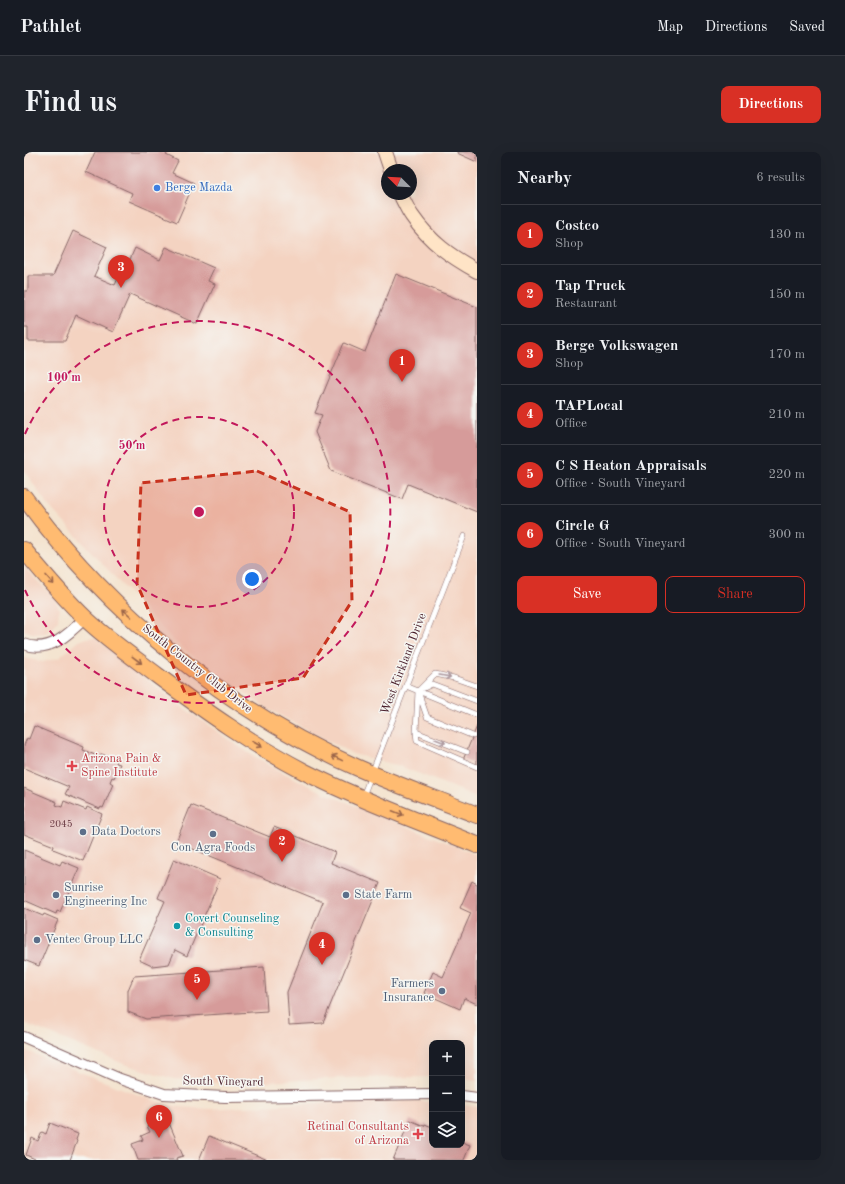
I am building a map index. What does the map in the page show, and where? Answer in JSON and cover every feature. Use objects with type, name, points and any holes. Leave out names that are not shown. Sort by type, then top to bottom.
[{"type":"main road","name":"South Country Club Drive","points":[[24,497],[45,525],[99,587],[161,644],[224,692],[254,713],[324,752],[477,816]]},
{"type":"main road","name":"South Country Club Drive","points":[[24,550],[85,618],[135,659],[230,727],[304,772],[362,798],[477,845]]},
{"type":"street","points":[[385,152],[389,164]]},
{"type":"street","points":[[403,200],[411,216],[436,245],[477,271]]},
{"type":"street","points":[[24,644],[41,647],[56,642],[70,634],[85,618]]},
{"type":"street","name":"South Vineyard","points":[[24,1038],[120,1079],[164,1094],[225,1097],[429,1094]]},
{"type":"street","points":[[465,1096],[477,1098]]},
{"type":"lane","name":"West Kirkland Drive","points":[[362,798],[464,536]]},
{"type":"lane","points":[[477,686],[454,678],[435,674],[418,691],[416,732],[417,741],[477,767]]},
{"type":"lane","points":[[418,691],[432,684],[477,701]]},
{"type":"lane","points":[[406,686],[477,715]]},
{"type":"lane","points":[[418,691],[427,717],[473,736]]},
{"type":"lane","points":[[416,732],[467,752]]},
{"type":"highlighted area","points":[[257,471],[350,512],[352,601],[303,678],[186,695],[137,584],[141,483]]},
{"type":"shaded area","points":[[24,152],[477,152],[477,797],[400,766],[353,754],[268,709],[217,674],[174,641],[47,504],[24,470]]},
{"type":"shaded area","points":[[24,567],[55,599],[59,609],[58,621],[52,629],[45,633],[35,634],[24,630]]},
{"type":"shaded area","points":[[95,637],[182,707],[247,752],[282,772],[324,793],[477,855],[477,1081],[465,1078],[465,1040],[429,1040],[429,1077],[339,1078],[228,1084],[174,1079],[124,1064],[24,1023],[24,658],[43,662],[59,658],[79,641]]},
{"type":"shaded area","points":[[24,1050],[141,1096],[179,1107],[210,1109],[316,1103],[429,1102],[429,1148],[465,1148],[465,1105],[477,1107],[477,1160],[24,1160]]},
{"type":"building","name":"Berge Mazda","points":[[95,152],[168,152],[166,155],[178,161],[172,173],[194,183],[177,222],[129,201],[132,193],[86,172]]},
{"type":"building","points":[[477,152],[477,162],[457,153]]},
{"type":"building","points":[[73,231],[107,247],[94,276],[115,285],[120,274],[123,275],[135,248],[160,260],[166,247],[214,268],[208,281],[215,284],[197,324],[130,294],[113,332],[76,315],[65,341],[28,341],[28,327],[24,327],[24,291],[28,291],[28,276],[53,276]]},
{"type":"building","points":[[396,274],[477,307],[477,512],[408,484],[402,499],[331,471],[315,432],[322,415],[315,413],[344,343],[365,352]]},
{"type":"building","name":"Arizona Pain & Spine Institute","points":[[34,726],[84,747],[83,750],[100,757],[101,754],[117,760],[116,763],[120,764],[114,778],[112,777],[110,782],[113,784],[103,808],[101,807],[100,809],[65,794],[69,787],[24,768],[24,745],[27,738],[29,739]]},
{"type":"building","points":[[477,726],[477,765],[463,760]]},
{"type":"building","points":[[24,788],[57,802],[56,805],[62,807],[64,801],[86,810],[87,807],[102,814],[83,861],[53,849],[54,846],[24,834]]},
{"type":"building","points":[[191,805],[270,837],[274,827],[335,852],[331,863],[380,883],[323,1023],[289,1025],[287,992],[323,902],[176,842]]},
{"type":"building","points":[[24,850],[60,865],[62,861],[79,868],[60,912],[57,911],[56,914],[24,900]]},
{"type":"building","name":"Covert Counseling & Consulting","points":[[174,859],[220,879],[187,956],[175,950],[169,964],[152,966],[139,960],[165,901],[158,898]]},
{"type":"building","points":[[472,881],[477,884],[477,1004],[464,998],[460,1009],[424,993],[433,972],[443,977],[471,913],[460,908]]},
{"type":"building","name":"Ventec Group LLC","points":[[24,908],[43,916],[44,914],[58,920],[39,966],[24,960]]},
{"type":"building","points":[[264,967],[267,1011],[146,1019],[128,1012],[128,990],[134,976]]},
{"type":"building","points":[[167,1118],[183,1156],[176,1158],[177,1160],[138,1160],[132,1144],[143,1140],[141,1136],[150,1132],[147,1126]]},
{"type":"building","name":"Retinal Consultants of Arizona","points":[[410,1120],[424,1126],[425,1124],[429,1126],[429,1148],[465,1148],[465,1143],[470,1145],[464,1160],[393,1160]]},
{"type":"building","points":[[50,1123],[78,1134],[70,1160],[35,1160],[26,1155],[32,1138],[38,1141],[42,1132],[46,1134]]},
{"type":"building","points":[[209,1136],[268,1160],[199,1160]]},
{"type":"place","name":"Berge Mazda","points":[[157,188]]},
{"type":"place","name":"Berge Volkswagen","points":[[121,288]]},
{"type":"place","name":"Costco","points":[[402,382]]},
{"type":"place","name":"Arizona Pain & Spine Institute","points":[[72,766]]},
{"type":"place","name":"Data Doctors","points":[[83,832]]},
{"type":"place","name":"Con Agra Foods","points":[[213,834]]},
{"type":"place","name":"Tap Truck","points":[[282,862]]},
{"type":"place","name":"Sunrise Engineering Inc","points":[[56,895]]},
{"type":"place","name":"State Farm","points":[[346,895]]},
{"type":"place","name":"Covert Counseling & Consulting","points":[[177,926]]},
{"type":"place","name":"Ventec Group LLC","points":[[37,940]]},
{"type":"place","name":"TAPLocal","points":[[322,965]]},
{"type":"place","name":"Farmers Insurance","points":[[442,991]]},
{"type":"place","name":"C S Heaton Appraisals","points":[[197,1000]]},
{"type":"place","name":"Retinal Consultants of Arizona","points":[[418,1134]]},
{"type":"place","name":"Circle G","points":[[159,1138]]}]
